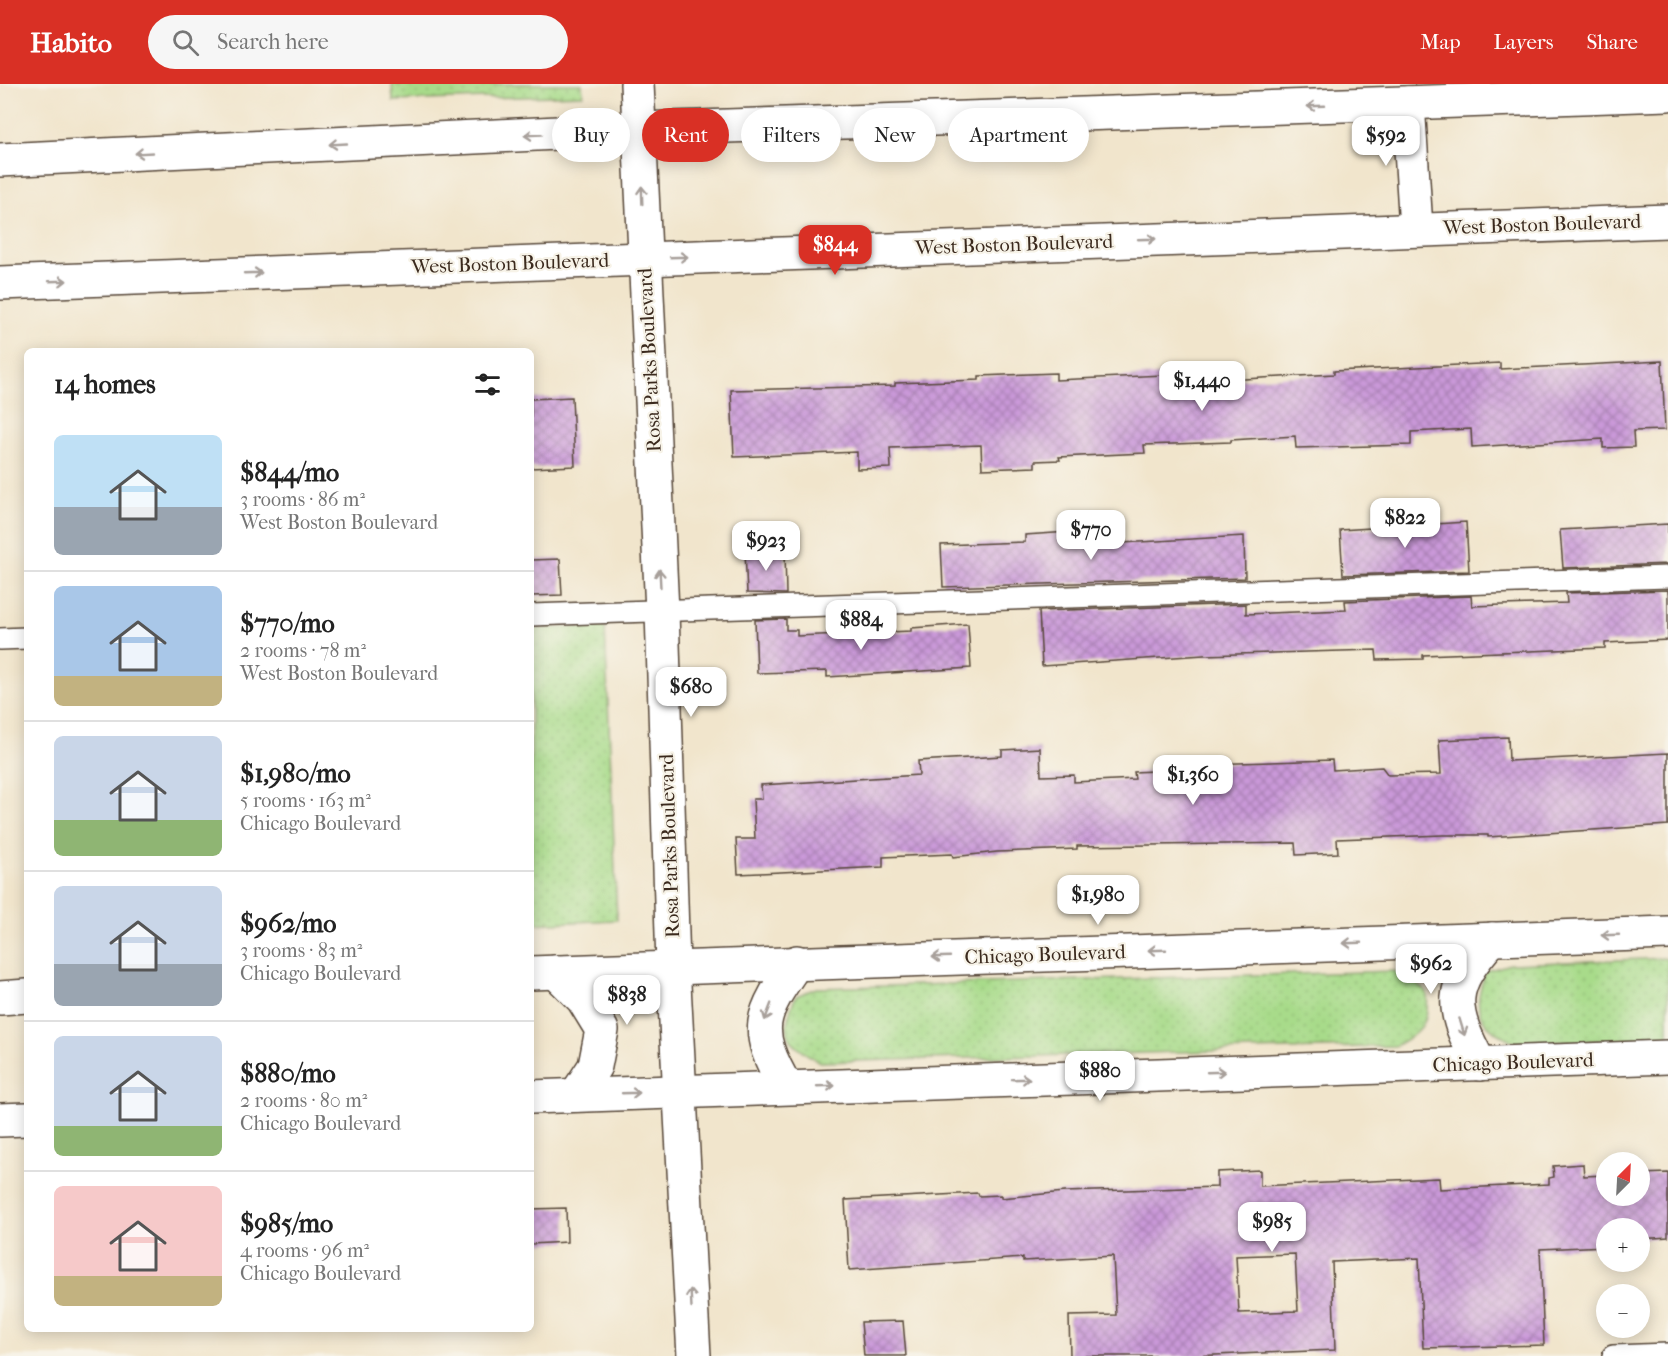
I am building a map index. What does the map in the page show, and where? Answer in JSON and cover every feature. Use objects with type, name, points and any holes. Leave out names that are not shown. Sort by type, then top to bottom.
[{"type":"street","name":"Rosa Parks Boulevard","points":[[637,84],[662,611],[673,966],[694,1356]]},
{"type":"street","points":[[0,160],[640,129],[1668,94]]},
{"type":"street","name":"West Boston Boulevard","points":[[1408,103],[1416,228]]},
{"type":"street","name":"West Boston Boulevard","points":[[0,283],[1416,228],[1668,221]]},
{"type":"street","name":"Chicago Boulevard","points":[[544,972],[1668,933]]},
{"type":"street","points":[[1480,1064],[1461,1030],[1456,1000],[1468,965],[1492,939]]},
{"type":"street","points":[[786,1087],[770,1060],[763,1026],[775,994],[797,962]]},
{"type":"street","points":[[544,972],[583,999],[602,1030],[595,1066],[576,1095]]},
{"type":"street","points":[[0,998],[24,996]]},
{"type":"street","name":"Chicago Boulevard","points":[[534,1097],[1668,1057]]},
{"type":"street","points":[[0,1120],[24,1119]]},
{"type":"lane","points":[[534,615],[1668,576]]},
{"type":"lane","points":[[0,639],[24,638]]},
{"type":"lane","points":[[1613,1356],[1668,1354]]},
{"type":"green space","points":[[392,84],[582,84],[583,95],[393,101]]},
{"type":"green space","points":[[605,626],[617,920],[534,924],[534,629]]},
{"type":"green space","points":[[1668,958],[1668,1038],[1517,1043],[1493,1030],[1481,1016],[1479,997],[1486,971],[1510,964]]},
{"type":"green space","points":[[1394,971],[1410,977],[1427,993],[1428,1004],[1422,1026],[1395,1046],[820,1062],[793,1043],[787,1029],[796,996],[816,988]]},
{"type":"building","points":[[1662,361],[1665,430],[1633,431],[1634,447],[1603,448],[1603,439],[1472,447],[1471,429],[1411,432],[1411,445],[1296,448],[1295,436],[1231,440],[1231,442],[1144,445],[1145,453],[1059,457],[1060,460],[1035,461],[1035,467],[982,469],[981,445],[890,448],[891,468],[857,469],[857,452],[734,457],[731,390],[895,386],[895,383],[979,380],[979,376],[1056,373],[1056,380],[1228,372],[1228,380],[1334,374],[1334,371],[1500,363],[1500,369]]},
{"type":"building","points":[[572,397],[575,466],[534,468],[534,399]]},
{"type":"building","points":[[1466,522],[1469,571],[1343,575],[1340,530]]},
{"type":"building","points":[[1668,524],[1668,564],[1563,568],[1560,530]]},
{"type":"building","points":[[1069,532],[1070,546],[1244,536],[1245,578],[943,587],[941,545],[1025,542],[1025,535]]},
{"type":"building","points":[[745,551],[785,551],[786,594],[747,593]]},
{"type":"building","points":[[560,559],[562,595],[534,596],[534,560]]},
{"type":"building","points":[[1668,590],[1668,640],[1605,643],[1605,648],[1423,655],[1423,659],[1377,660],[1376,650],[1204,655],[1042,666],[1039,611],[1246,604],[1246,614],[1346,610],[1345,601],[1471,596],[1472,606],[1567,603],[1566,593]]},
{"type":"building","points":[[786,619],[786,630],[797,630],[797,636],[911,631],[911,628],[968,624],[971,668],[827,677],[827,671],[757,673],[755,620]]},
{"type":"building","points":[[1508,737],[1509,761],[1668,753],[1668,825],[1488,837],[1488,835],[1443,835],[1337,839],[1338,853],[1296,855],[1295,843],[1077,846],[1077,849],[997,852],[953,857],[952,854],[883,857],[883,867],[738,874],[736,839],[755,839],[753,799],[762,799],[761,785],[919,775],[918,761],[1002,756],[1002,750],[1040,748],[1041,776],[1074,775],[1074,782],[1135,779],[1134,772],[1174,770],[1174,765],[1332,760],[1333,770],[1382,767],[1388,775],[1441,774],[1439,740]]},
{"type":"building","points":[[1583,1164],[1584,1176],[1596,1175],[1596,1206],[1650,1206],[1650,1174],[1668,1173],[1668,1237],[1650,1238],[1650,1218],[1596,1218],[1596,1246],[1540,1249],[1544,1345],[1423,1348],[1419,1258],[1332,1262],[1335,1350],[1192,1356],[1070,1356],[1069,1316],[1116,1315],[1113,1256],[1023,1261],[1023,1258],[849,1270],[845,1200],[978,1193],[979,1196],[1001,1195],[1001,1198],[1065,1192],[1217,1187],[1217,1172],[1260,1170],[1260,1186],[1439,1178],[1440,1189],[1549,1184],[1549,1178],[1554,1177],[1553,1166]],"holes":[[[1295,1254],[1298,1311],[1239,1313],[1236,1256]]]},
{"type":"building","points":[[566,1208],[567,1242],[534,1244],[534,1209]]},
{"type":"building","points":[[903,1321],[906,1356],[864,1356],[861,1322]]}]
